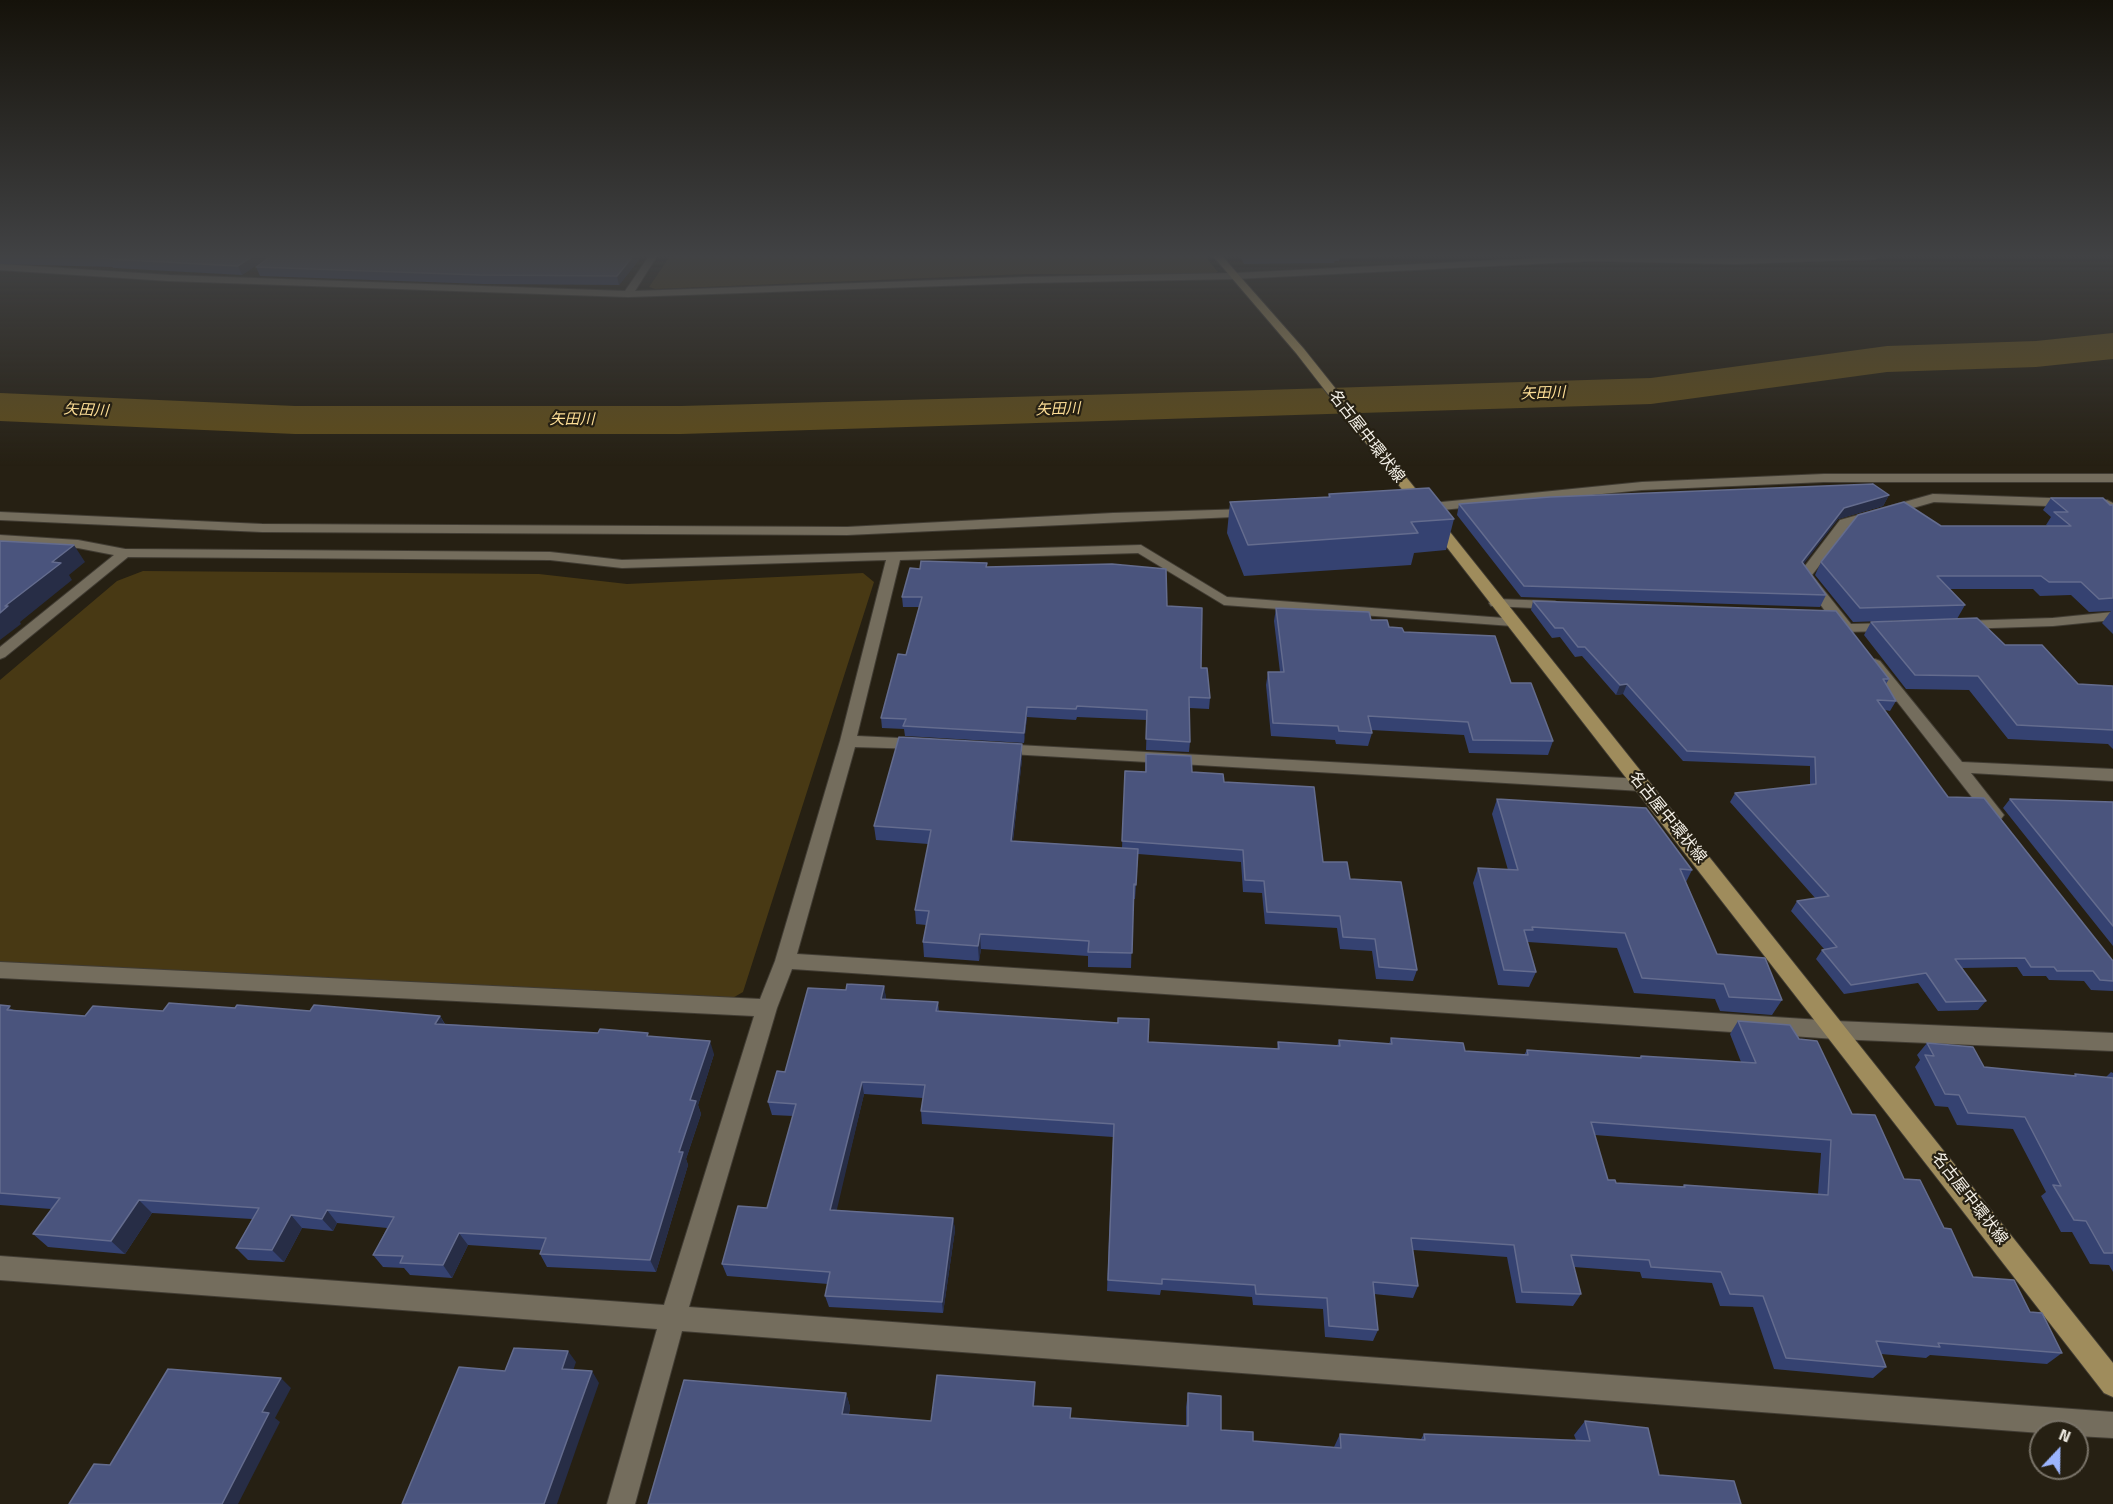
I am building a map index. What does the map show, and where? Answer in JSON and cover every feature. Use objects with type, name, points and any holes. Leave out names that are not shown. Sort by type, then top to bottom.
[{"type":"main road","name":"名古屋中環状線","points":[[1278,326],[1403,483],[1416,508],[1512,621],[2113,1384]]},
{"type":"street","points":[[1416,508],[1642,486],[1824,478],[2113,478]]},
{"type":"street","points":[[2007,831],[1805,575],[1845,524],[1933,498],[2107,504],[2113,509]]},
{"type":"street","points":[[0,516],[262,528],[698,532],[847,531],[1113,517],[1258,513]]},
{"type":"street","points":[[0,540],[78,544],[125,553],[550,556],[622,564],[1141,549],[1224,601],[1512,621]]},
{"type":"street","points":[[0,654],[125,553]]},
{"type":"street","points":[[621,1504],[673,1317],[767,1008],[784,961],[849,741],[894,556]]},
{"type":"street","points":[[1496,603],[1566,605]]},
{"type":"street","points":[[1811,613],[1834,614]]},
{"type":"street","points":[[1950,625],[2053,622],[2113,616]]},
{"type":"street","points":[[1846,629],[1904,627]]},
{"type":"street","points":[[849,741],[931,745]]},
{"type":"street","points":[[977,748],[1641,785]]},
{"type":"street","points":[[1956,767],[2113,775]]},
{"type":"street","points":[[784,961],[1836,1030],[2113,1042]]},
{"type":"street","points":[[0,970],[767,1008]]},
{"type":"street","points":[[0,1268],[2113,1425]]},
{"type":"shaded area","points":[[143,571],[539,574],[627,584],[863,573],[874,582],[743,992],[724,1003],[0,964],[0,680],[117,581]]},
{"type":"building","points":[[1873,484],[1889,495],[1844,508],[1802,562],[1826,595],[1524,586],[1459,504],[1550,497]]},
{"type":"building","points":[[1429,488],[1454,519],[1411,522],[1418,533],[1248,545],[1230,502],[1330,497],[1329,494]]},
{"type":"building","points":[[2051,498],[2103,498],[2113,505],[2113,598],[2099,599],[2081,582],[2049,582],[2041,576],[1937,576],[1965,605],[1860,608],[1821,562],[1858,515],[1904,502],[1941,526],[2071,526],[2054,512],[2068,512]]},
{"type":"building","points":[[0,541],[74,545],[52,562],[61,563],[5,606],[8,606],[0,613]]},
{"type":"building","points":[[921,561],[987,563],[986,567],[1112,564],[1166,569],[1167,606],[1202,608],[1201,668],[1207,668],[1210,698],[1189,697],[1190,742],[1146,739],[1147,710],[1077,706],[1076,709],[1027,707],[1024,733],[903,726],[906,719],[881,718],[898,654],[906,655],[922,597],[902,597],[910,568],[920,569]]},
{"type":"building","points":[[1533,601],[1836,611],[1889,679],[1883,679],[1896,701],[1877,700],[1948,797],[1984,798],[2113,961],[2113,981],[2100,980],[2093,971],[2057,971],[2054,967],[2031,967],[2025,958],[1955,959],[1986,1001],[1946,1002],[1926,973],[1851,985],[1822,950],[1837,947],[1797,901],[1829,896],[1735,793],[1816,784],[1815,757],[1687,751],[1627,684],[1620,685],[1585,647],[1578,647],[1563,628],[1555,628]]},
{"type":"building","points":[[1276,608],[1369,612],[1371,620],[1387,620],[1389,627],[1402,628],[1404,632],[1495,636],[1511,683],[1531,683],[1553,741],[1473,740],[1468,722],[1368,716],[1372,733],[1339,731],[1338,726],[1273,723],[1268,672],[1284,672]]},
{"type":"building","points":[[1977,618],[2005,645],[2042,645],[2078,684],[2113,686],[2113,730],[2017,725],[1978,676],[1915,675],[1871,622]]},
{"type":"building","points":[[899,737],[1022,744],[1011,841],[1138,849],[1136,885],[1134,884],[1132,953],[1088,952],[1089,941],[980,934],[978,946],[923,942],[929,911],[915,910],[931,830],[874,826]]},
{"type":"building","points":[[1146,754],[1191,756],[1192,772],[1223,774],[1224,782],[1314,787],[1323,862],[1347,862],[1350,879],[1401,882],[1417,970],[1379,967],[1375,939],[1343,937],[1340,916],[1267,912],[1264,881],[1245,880],[1243,850],[1122,841],[1125,771],[1146,772]]},
{"type":"building","points":[[1497,799],[1646,808],[1692,870],[1680,869],[1717,954],[1765,958],[1782,1000],[1729,997],[1724,984],[1642,978],[1625,933],[1532,927],[1533,930],[1524,930],[1536,972],[1504,970],[1478,868],[1518,870]]},
{"type":"building","points":[[2010,799],[2113,802],[2113,926]]},
{"type":"building","points":[[847,984],[884,986],[881,999],[938,1002],[936,1011],[1118,1023],[1118,1018],[1149,1019],[1148,1042],[1279,1049],[1278,1042],[1340,1046],[1339,1040],[1392,1044],[1391,1038],[1463,1043],[1465,1051],[1528,1055],[1527,1050],[1756,1063],[1738,1021],[1790,1025],[1799,1039],[1817,1041],[1852,1114],[1875,1115],[1904,1179],[1920,1180],[1944,1228],[1951,1229],[1973,1277],[2014,1280],[2030,1312],[2042,1313],[2062,1353],[1938,1343],[1940,1347],[1876,1341],[1886,1367],[1786,1358],[1763,1296],[1730,1294],[1721,1272],[1651,1267],[1649,1260],[1571,1255],[1581,1294],[1522,1292],[1514,1245],[1411,1238],[1418,1286],[1373,1282],[1378,1330],[1329,1326],[1327,1298],[1256,1294],[1255,1285],[1162,1279],[1162,1284],[1108,1280],[1114,1124],[921,1111],[925,1085],[862,1082],[830,1210],[953,1218],[942,1302],[825,1296],[830,1272],[722,1264],[738,1206],[767,1208],[796,1104],[768,1102],[777,1071],[785,1072],[808,988],[846,990]],"holes":[[[1591,1122],[1831,1140],[1828,1195],[1684,1185],[1685,1187],[1616,1183],[1615,1180],[1608,1180]]]},
{"type":"building","points":[[169,1003],[235,1008],[237,1005],[310,1011],[314,1005],[440,1016],[435,1024],[598,1033],[600,1029],[648,1033],[647,1036],[710,1041],[690,1100],[696,1101],[679,1152],[683,1152],[650,1260],[540,1254],[546,1238],[459,1233],[443,1265],[400,1263],[403,1256],[373,1255],[394,1217],[327,1210],[322,1219],[291,1215],[272,1250],[236,1248],[259,1208],[139,1200],[111,1241],[33,1234],[60,1198],[0,1193],[0,1005],[10,1006],[7,1010],[85,1016],[93,1006],[163,1011]]},
{"type":"building","points":[[1927,1043],[1973,1047],[1984,1067],[2113,1078],[2113,1253],[2104,1253],[2086,1221],[2074,1220],[2053,1185],[2061,1186],[2025,1117],[1968,1113],[1959,1095],[1945,1094],[1925,1055],[1934,1056]]},
{"type":"building","points":[[514,1348],[568,1351],[562,1369],[592,1371],[544,1504],[402,1504],[459,1367],[505,1371]]},
{"type":"building","points":[[168,1369],[281,1378],[262,1412],[269,1413],[222,1504],[69,1504],[94,1464],[110,1465]]},
{"type":"building","points":[[937,1375],[1035,1382],[1033,1406],[1071,1408],[1070,1418],[1188,1426],[1188,1393],[1221,1396],[1221,1430],[1253,1432],[1253,1441],[1341,1448],[1340,1434],[1425,1440],[1424,1434],[1590,1441],[1585,1421],[1648,1428],[1659,1475],[1734,1481],[1741,1504],[648,1504],[684,1380],[846,1393],[842,1414],[931,1421]]},
{"type":"waterway","name":"矢田川","points":[[0,407],[295,420],[681,420],[1232,405],[1651,391],[1887,359],[2036,354],[2113,346]]}]
